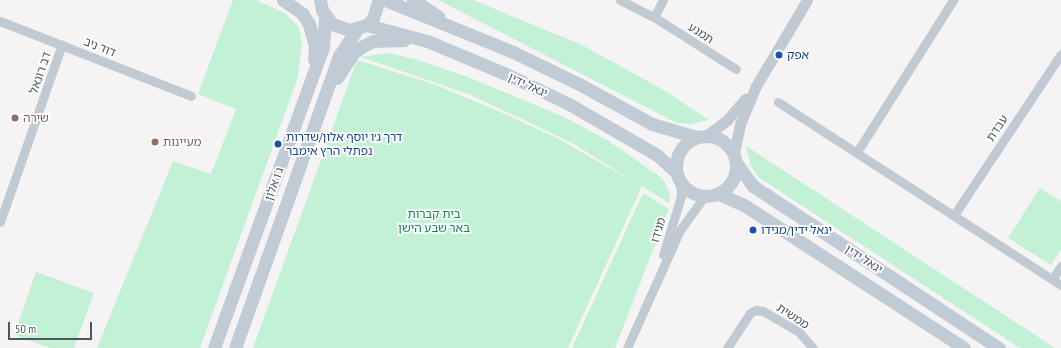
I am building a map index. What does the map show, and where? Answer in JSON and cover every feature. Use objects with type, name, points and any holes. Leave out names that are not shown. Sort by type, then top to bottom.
[{"type":"main road","points":[[283,0],[303,14],[309,24],[315,46],[313,74]]},
{"type":"main road","name":"יגאל ידין","points":[[310,0],[322,9],[340,28],[362,27],[402,33],[440,47],[569,104],[657,154],[678,177]]},
{"type":"main road","name":"ג'ו אלון","points":[[235,348],[339,56],[377,10],[379,0]]},
{"type":"main road","name":"יגאל ידין","points":[[385,0],[463,32],[579,84],[652,124],[701,137]]},
{"type":"main road","points":[[413,0],[463,32]]},
{"type":"main road","name":"ג'ו אלון","points":[[214,348],[322,47],[322,9]]},
{"type":"main road","points":[[324,96],[353,53],[373,41],[401,39],[440,47]]},
{"type":"main road","points":[[701,137],[722,140],[735,158],[733,182],[720,194],[704,197],[690,193],[678,177],[680,151],[701,137]]},
{"type":"main road","name":"יגאל ידין","points":[[735,158],[752,186],[999,348]]},
{"type":"main road","name":"יגאל ידין","points":[[720,194],[744,205],[964,348]]},
{"type":"street","name":"תמנע","points":[[620,0],[654,17],[736,69]]},
{"type":"street","points":[[654,17],[663,0]]},
{"type":"street","points":[[735,158],[740,124],[756,86],[807,0]]},
{"type":"street","points":[[857,152],[953,0]]},
{"type":"street","name":"דוד ניב","points":[[0,21],[62,44],[191,96]]},
{"type":"street","name":"דב רונאל","points":[[0,222],[62,44]]},
{"type":"street","name":"עבדת","points":[[954,215],[1061,54]]},
{"type":"street","points":[[701,137],[727,120],[756,86]]},
{"type":"street","points":[[778,102],[1061,285]]},
{"type":"street","name":"מגידו","points":[[654,284],[681,196],[678,177]]},
{"type":"street","name":"מגידו","points":[[627,348],[654,284],[680,230],[704,197]]},
{"type":"street","points":[[1052,279],[1061,266]]},
{"type":"street","name":"ממשית","points":[[727,348],[750,313],[756,310],[763,311],[799,332],[813,348]]},
{"type":"green space","points":[[233,0],[256,0],[286,14],[299,27],[302,43],[298,77],[200,348],[97,348],[173,161],[211,174],[236,109],[198,94]]},
{"type":"green space","points":[[438,0],[473,0],[580,44],[662,89],[709,120],[691,124],[677,123]]},
{"type":"green space","name":"בית קברות באר שבע הישן","points":[[388,53],[415,59],[468,77],[564,117],[607,140],[662,178],[670,193],[669,203],[642,186],[568,348],[253,348],[357,60],[433,84],[496,110],[555,137],[636,183],[574,144],[468,94],[361,57]]},
{"type":"green space","points":[[746,146],[1055,348],[1020,348],[758,177],[751,166]]},
{"type":"green space","points":[[1040,188],[1061,201],[1061,249],[1051,265],[1008,238]]},
{"type":"green space","points":[[643,193],[669,209],[615,348],[572,348]]},
{"type":"green space","points":[[36,272],[94,293],[74,348],[51,348],[14,335]]},
{"type":"place","name":"אפק","points":[[779,55]]},
{"type":"place","name":"שירה","points":[[15,118]]},
{"type":"place","name":"מעיינות","points":[[155,142]]},
{"type":"place","name":"דרך ג׳ו יוסף אלון/שדרות נפתלי הרץ אימבר","points":[[278,144]]},
{"type":"place","name":"יגאל ידין/מגידו","points":[[753,230]]}]
